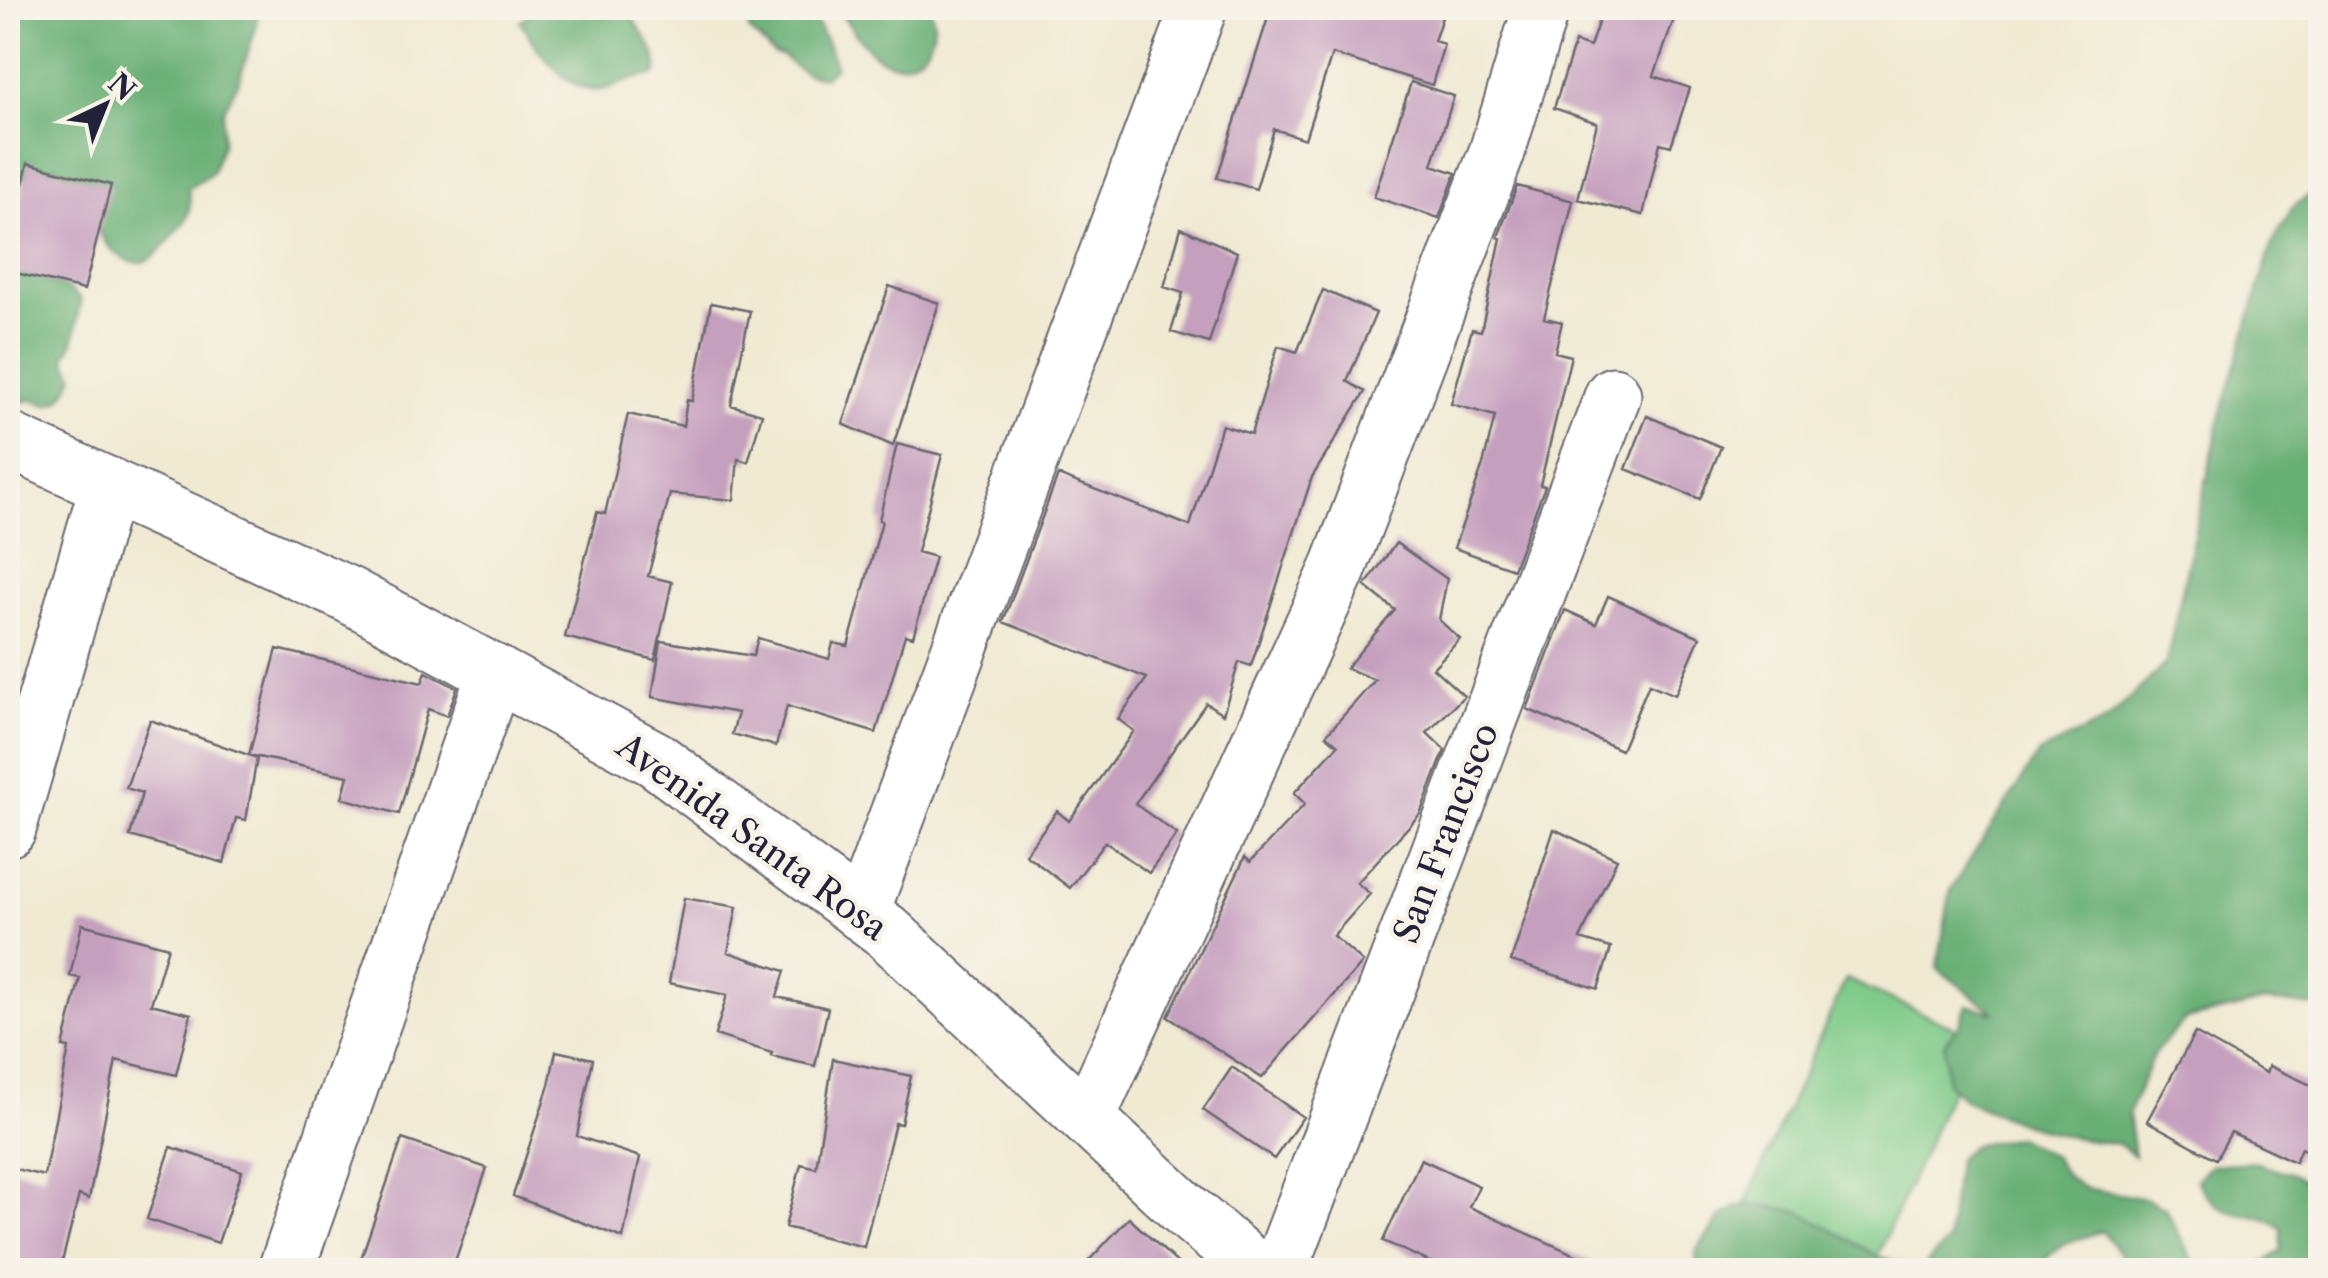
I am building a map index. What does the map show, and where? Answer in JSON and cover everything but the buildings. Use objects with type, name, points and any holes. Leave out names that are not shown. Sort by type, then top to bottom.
[{"type":"street","points":[[862,912],[1198,8]]},
{"type":"street","points":[[1087,1118],[1337,572],[1496,152],[1542,8]]},
{"type":"street","name":"San Francisco","points":[[1280,1270],[1613,395]]},
{"type":"street","name":"Avenida Santa Rosa","points":[[8,440],[347,594],[655,760],[886,931],[1183,1208],[1256,1270]]},
{"type":"street","points":[[8,828],[108,486]]},
{"type":"street","points":[[286,1270],[495,673]]},
{"type":"green space","points":[[8,8],[257,8],[257,25],[238,83],[223,111],[222,145],[212,173],[188,189],[187,217],[150,259],[128,260],[108,246],[88,198],[60,168],[38,171],[18,181],[13,200],[24,214],[40,278],[66,288],[81,300],[75,336],[65,357],[74,375],[62,398],[48,404],[32,400],[8,406]]},
{"type":"green space","points":[[535,8],[627,8],[651,46],[657,72],[600,90],[576,85],[543,55],[520,21]]},
{"type":"green space","points":[[744,8],[821,8],[814,14],[835,67],[824,77],[808,74],[774,54],[750,31]]},
{"type":"green space","points":[[833,8],[930,8],[934,22],[931,40],[913,60],[888,62],[866,47],[839,10]]},
{"type":"green space","points":[[2320,187],[2320,1004],[2266,1001],[2185,1020],[2154,1054],[2128,1114],[2134,1156],[2118,1144],[2065,1136],[2022,1123],[1966,1101],[1947,1083],[1944,1043],[1959,1026],[1967,1005],[1995,1013],[1937,968],[1951,889],[2039,753],[2108,720],[2166,663],[2221,414],[2272,244],[2292,208]]},
{"type":"green space","points":[[1846,979],[1975,1037],[1871,1270],[1727,1244]]},
{"type":"green space","points":[[2017,1137],[2054,1157],[2067,1177],[2084,1188],[2147,1199],[2166,1209],[2196,1267],[2219,1269],[2263,1264],[2281,1250],[2282,1229],[2274,1223],[2226,1210],[2209,1198],[2196,1180],[2210,1165],[2254,1162],[2292,1174],[2320,1191],[2320,1270],[2128,1270],[2127,1263],[2102,1231],[2063,1244],[2033,1270],[1920,1270],[1948,1241],[1957,1159],[1972,1146]]},
{"type":"green space","points":[[1760,1205],[1801,1212],[1877,1256],[1920,1270],[1696,1270],[1696,1251],[1721,1217],[1739,1206]]}]
